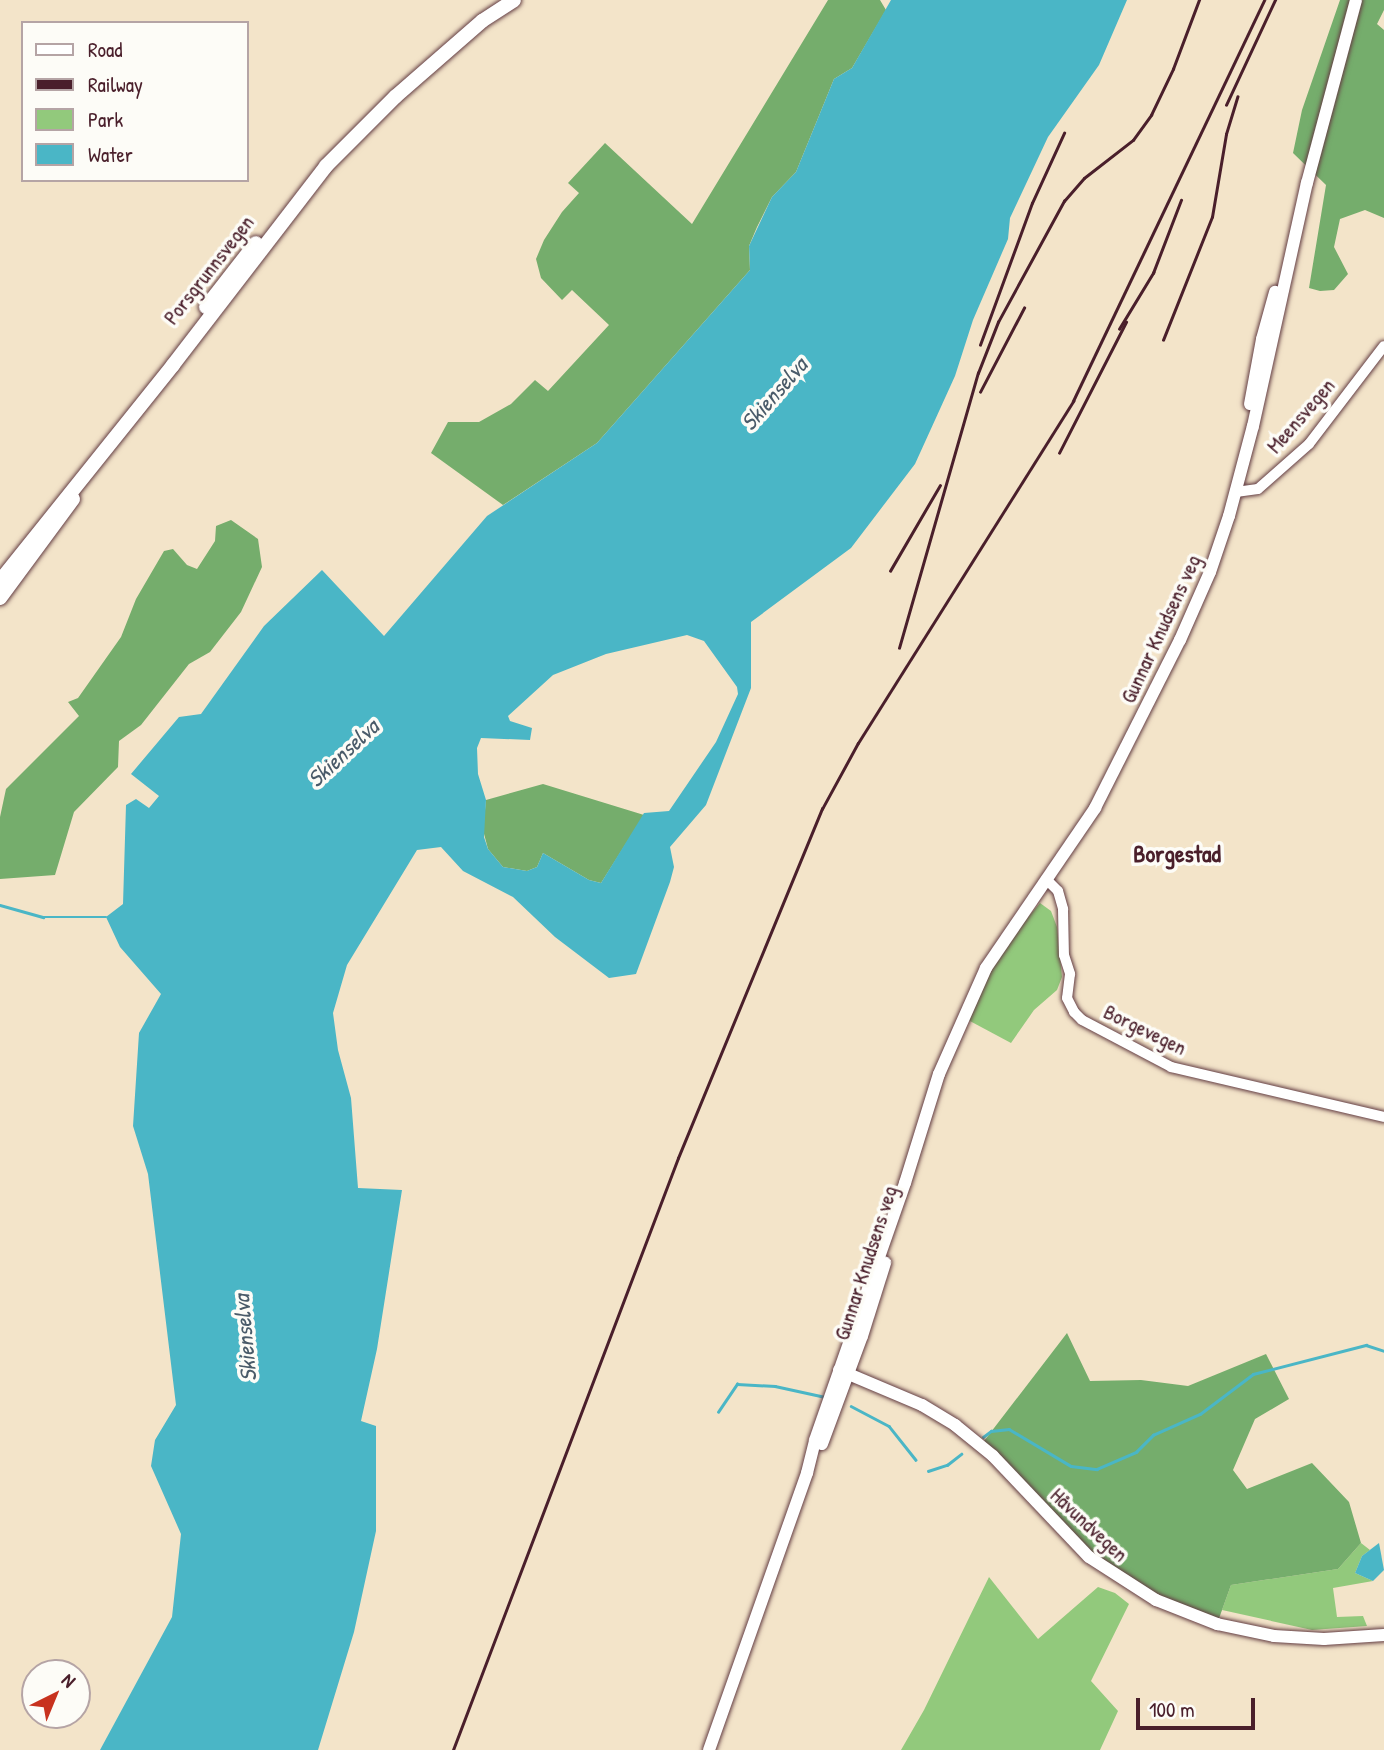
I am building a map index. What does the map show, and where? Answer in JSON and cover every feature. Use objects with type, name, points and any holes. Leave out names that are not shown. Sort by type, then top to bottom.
[{"type":"highway","name":"Porsgrunnsvegen","points":[[0,581],[51,514],[87,474],[326,166],[395,97],[482,21],[502,0]]},
{"type":"highway","name":"Porsgrunnsvegen","points":[[482,21],[514,0]]},
{"type":"highway","name":"Porsgrunnsvegen","points":[[0,598],[59,520],[87,474]]},
{"type":"main road","name":"Gunnar Knudsens veg","points":[[709,1750],[807,1473],[817,1456],[844,1372],[917,1169],[947,1061],[986,968],[1010,931],[1077,847],[1084,826],[1200,595],[1236,492],[1248,438],[1252,388],[1262,339],[1294,236],[1356,0]]},
{"type":"main road","name":"Håvundvegen","points":[[844,1372],[922,1405],[955,1425],[993,1456],[1090,1557],[1156,1600],[1217,1624],[1275,1636],[1324,1639],[1384,1634]]},
{"type":"street","name":"Meensvegen","points":[[1236,492],[1258,489],[1309,444],[1384,346]]},
{"type":"street","name":"Borgevegen","points":[[1049,882],[1058,891],[1063,909],[1064,955],[1070,974],[1066,994],[1074,1012],[1082,1020],[1171,1067],[1384,1117]]},
{"type":"green space","points":[[828,0],[880,0],[886,10],[852,68],[834,79],[796,172],[772,197],[749,246],[750,270],[597,443],[503,505],[431,453],[448,422],[479,422],[511,404],[535,380],[548,391],[609,325],[572,290],[562,300],[541,278],[536,259],[544,240],[562,212],[579,193],[568,183],[605,143],[692,224]]},
{"type":"green space","points":[[1340,0],[1384,0],[1384,10],[1377,24],[1384,30],[1384,218],[1365,210],[1340,219],[1334,247],[1348,274],[1334,290],[1320,291],[1309,288],[1326,185],[1293,153],[1302,110]]},
{"type":"green space","points":[[231,520],[258,539],[262,567],[241,612],[210,652],[189,664],[141,725],[119,741],[118,767],[74,812],[55,875],[0,879],[0,817],[6,789],[79,716],[68,702],[78,698],[121,637],[136,599],[164,551],[173,549],[187,565],[197,569],[215,541],[216,526]]},
{"type":"green space","points":[[543,784],[644,815],[601,883],[589,880],[543,853],[537,867],[527,871],[503,867],[488,849],[483,830],[486,800]]},
{"type":"green space","points":[[1040,903],[1051,911],[1057,927],[1062,977],[1057,990],[1034,1010],[1011,1043],[968,1020],[982,987],[1008,941]]},
{"type":"green space","points":[[1067,1333],[1090,1381],[1141,1380],[1188,1386],[1266,1354],[1289,1399],[1255,1419],[1233,1470],[1247,1489],[1312,1463],[1349,1502],[1361,1543],[1338,1569],[1231,1585],[1217,1624],[1118,1578],[981,1445]]},
{"type":"green space","points":[[1361,1543],[1370,1550],[1362,1556],[1355,1573],[1373,1581],[1333,1588],[1337,1617],[1363,1616],[1367,1626],[1312,1630],[1222,1610],[1231,1585],[1338,1569]]},
{"type":"green space","points":[[989,1577],[1038,1639],[1098,1587],[1115,1593],[1129,1604],[1091,1681],[1118,1711],[1100,1750],[901,1750],[924,1710]]},
{"type":"water","name":"Skienselva","points":[[891,0],[1127,0],[1099,65],[1048,137],[1010,218],[1008,239],[973,320],[955,376],[915,464],[851,548],[751,622],[751,688],[706,805],[670,847],[674,867],[670,882],[636,974],[609,978],[555,937],[513,897],[463,871],[441,847],[417,850],[347,965],[333,1013],[338,1050],[351,1098],[358,1188],[402,1190],[377,1349],[361,1421],[376,1426],[376,1531],[354,1632],[318,1750],[100,1750],[172,1617],[181,1534],[151,1466],[155,1440],[176,1405],[148,1174],[133,1126],[139,1033],[161,994],[120,947],[106,917],[123,904],[126,805],[136,799],[149,808],[159,796],[131,774],[179,717],[201,714],[264,626],[322,570],[384,636],[487,516],[597,443],[750,270],[749,246],[772,197],[796,172],[834,79],[852,68]],"holes":[[[687,635],[704,641],[737,687],[738,694],[716,742],[669,811],[644,813],[601,883],[589,880],[543,853],[537,867],[527,871],[503,867],[488,849],[484,837],[486,800],[478,774],[477,748],[481,738],[530,740],[532,728],[510,721],[508,716],[553,675],[606,654]]]},
{"type":"water","points":[[1379,1543],[1384,1570],[1373,1581],[1355,1573],[1362,1556]]},
{"type":"waterway","points":[[0,905],[43,917],[106,917]]},
{"type":"waterway","points":[[983,1437],[991,1431],[1009,1429],[1071,1466],[1097,1469],[1136,1452],[1153,1435],[1200,1414],[1253,1374],[1366,1345],[1384,1351]]},
{"type":"waterway","points":[[718,1412],[737,1384],[775,1386],[825,1397]]},
{"type":"waterway","points":[[851,1406],[889,1426],[916,1460]]},
{"type":"waterway","points":[[928,1471],[947,1465],[961,1454]]},
{"type":"railway","points":[[899,648],[978,373],[998,322],[1064,201],[1084,178],[1133,140],[1151,115],[1173,69],[1199,0]]},
{"type":"railway","points":[[453,1750],[678,1158],[822,809],[858,743],[1073,401],[1264,0]]},
{"type":"railway","points":[[1226,105],[1275,0]]},
{"type":"railway","points":[[1163,340],[1212,217],[1226,134],[1237,97]]},
{"type":"railway","points":[[980,345],[1032,203],[1064,133]]},
{"type":"railway","points":[[1119,329],[1153,273],[1181,200]]},
{"type":"railway","points":[[980,392],[1024,308]]},
{"type":"railway","points":[[1059,453],[1126,322]]},
{"type":"railway","points":[[890,571],[940,485]]},
{"type":"district","name":"Borgestad","points":[[1177,854]]}]
